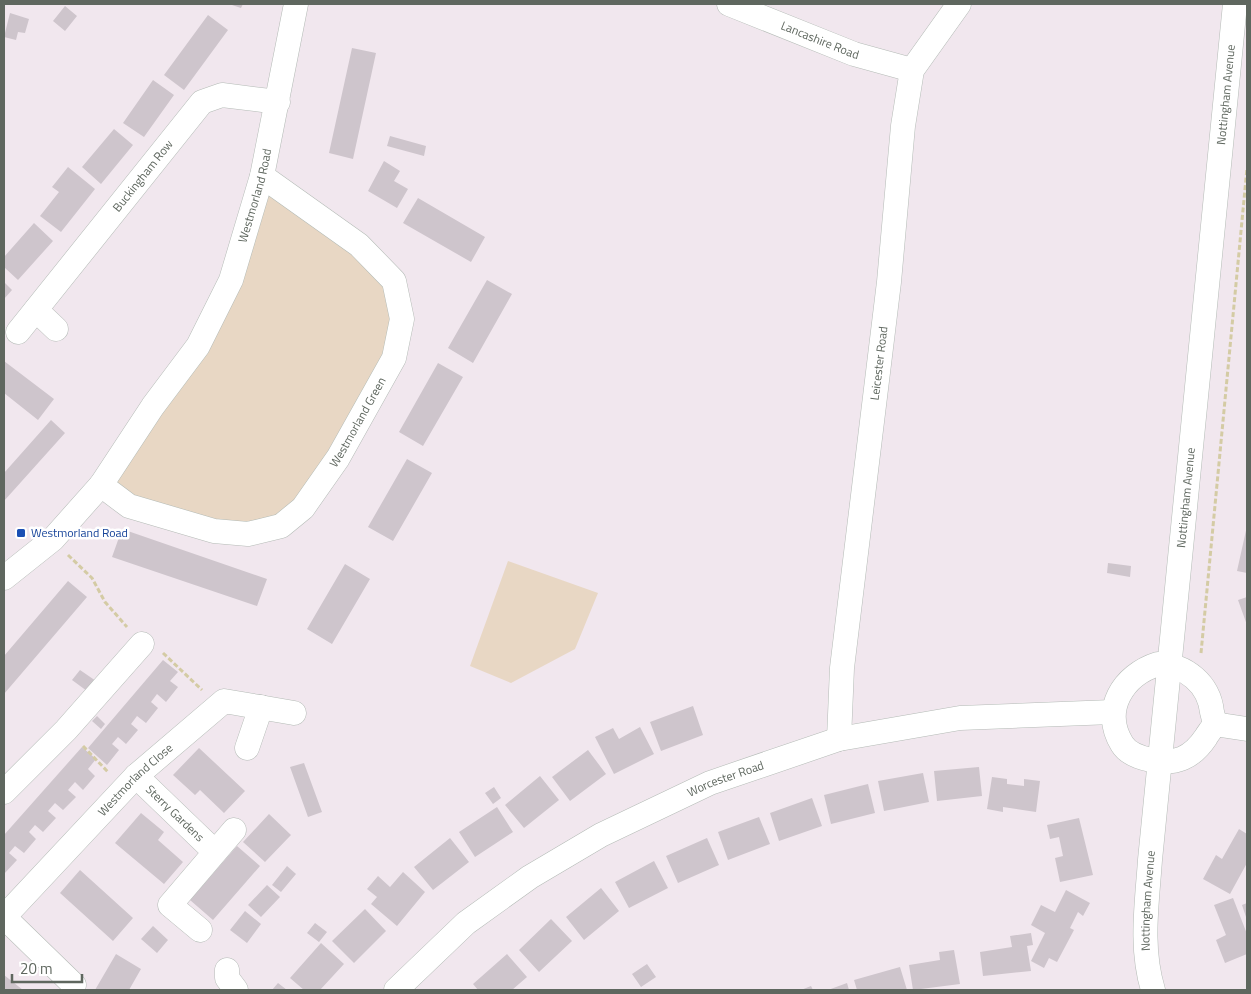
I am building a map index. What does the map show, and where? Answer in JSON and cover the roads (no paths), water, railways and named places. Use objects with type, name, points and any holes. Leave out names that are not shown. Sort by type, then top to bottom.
[{"type":"street","name":"Westmorland Road","points":[[4,578],[53,539],[101,485],[153,406],[198,346],[231,280],[262,176],[296,4]]},
{"type":"street","name":"Lancashire Road","points":[[728,4],[854,54],[912,70]]},
{"type":"street","name":"Leicester Road","points":[[839,739],[842,668],[889,282],[903,126],[912,70],[959,4]]},
{"type":"street","name":"Nottingham Avenue","points":[[1153,990],[1148,974],[1144,938],[1159,762],[1234,4]]},
{"type":"street","name":"Buckingham Row","points":[[18,332],[202,102],[222,95],[278,102]]},
{"type":"street","name":"Westmorland Green","points":[[101,485],[129,506],[214,531],[248,534],[281,526],[303,508],[338,458],[394,358],[402,319],[394,281],[359,245],[262,176]]},
{"type":"street","points":[[36,310],[56,330]]},
{"type":"street","points":[[4,792],[66,730],[142,644]]},
{"type":"street","points":[[1158,664],[1169,665],[1204,686],[1211,703],[1214,724],[1198,750],[1178,761],[1159,762],[1138,757],[1122,746],[1115,730],[1112,712],[1129,681],[1145,668],[1158,664]]},
{"type":"street","name":"Westmorland Close","points":[[74,985],[4,917],[130,782],[224,701],[294,712]]},
{"type":"street","points":[[247,748],[261,707]]},
{"type":"street","name":"Worcester Road","points":[[396,990],[466,923],[530,877],[601,835],[710,783],[839,739],[960,718],[1112,712]]},
{"type":"street","points":[[1214,724],[1247,729]]},
{"type":"street","name":"Sterry Gardens","points":[[130,782],[214,851]]},
{"type":"street","name":"Sterry Gardens","points":[[200,930],[170,905],[214,851],[234,830]]},
{"type":"place","name":"Westmorland Road","points":[[21,533]]}]
